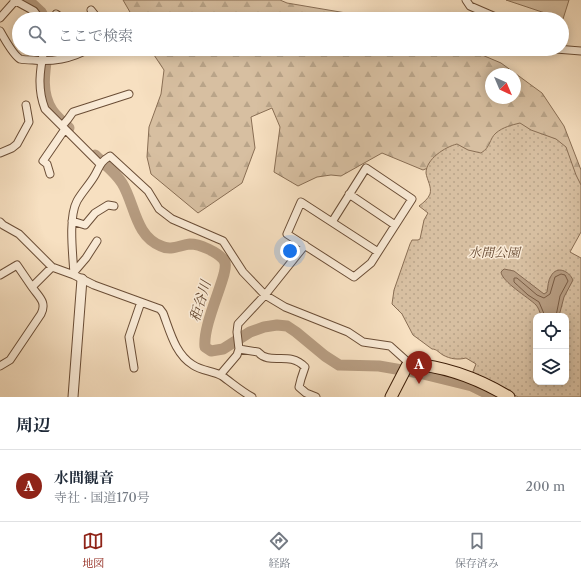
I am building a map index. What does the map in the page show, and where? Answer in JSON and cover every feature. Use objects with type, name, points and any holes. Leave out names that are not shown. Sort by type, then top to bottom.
[{"type":"highway","points":[[390,397],[408,365],[434,368],[469,377],[509,397]]},
{"type":"street","points":[[0,18],[15,0],[35,12]]},
{"type":"street","points":[[466,0],[470,6],[484,12]]},
{"type":"street","points":[[0,31],[12,47]]},
{"type":"street","points":[[569,50],[581,51]]},
{"type":"street","points":[[19,56],[20,58],[42,61],[74,56]]},
{"type":"street","points":[[43,56],[39,84],[41,99],[45,109],[100,164]]},
{"type":"street","points":[[50,174],[47,164],[43,161],[73,112],[129,94]]},
{"type":"street","points":[[0,152],[12,148],[18,144],[29,122],[26,105]]},
{"type":"street","points":[[73,397],[77,276],[72,221],[73,211],[77,201],[95,175],[100,164],[110,156],[148,191],[159,209],[172,219],[223,241],[243,272],[265,295],[286,307],[348,332],[364,342],[390,346],[408,365]]},
{"type":"street","points":[[332,222],[348,194],[366,168],[412,199],[371,263],[354,277],[287,234],[301,202],[378,252]]},
{"type":"street","points":[[348,194],[395,225]]},
{"type":"street","points":[[72,221],[85,225],[95,213],[108,205],[114,206]]},
{"type":"street","points":[[0,222],[19,234],[52,267],[77,276],[94,285],[160,309],[164,313],[177,349],[184,358],[198,368],[220,375],[252,397]]},
{"type":"street","points":[[77,276],[97,241]]},
{"type":"street","points":[[220,375],[237,355],[239,349],[237,332],[238,324],[265,295],[305,245]]},
{"type":"street","points":[[0,275],[17,265],[44,303],[44,308],[10,360],[0,366]]},
{"type":"street","points":[[32,287],[52,267]]},
{"type":"street","points":[[134,368],[129,337],[141,302]]},
{"type":"street","points":[[239,349],[258,352],[262,356],[276,359],[287,358],[300,362],[305,367],[300,388],[306,393],[316,397]]},
{"type":"green space","points":[[123,0],[280,0],[287,3],[340,12],[130,12]]},
{"type":"green space","points":[[506,0],[569,0],[565,12],[542,12]]},
{"type":"green space","points":[[155,56],[484,56],[501,63],[508,68],[485,68],[485,104],[521,104],[521,78],[542,93],[564,126],[581,170],[581,215],[447,160],[423,170],[382,153],[341,176],[331,175],[317,177],[298,186],[274,172],[280,127],[272,108],[251,117],[255,148],[242,183],[198,213],[151,174],[147,157],[149,127],[161,94],[164,70]]},
{"type":"green space","name":"水間公園","points":[[520,123],[531,130],[556,139],[566,147],[581,185],[581,232],[570,252],[581,258],[581,397],[518,397],[489,381],[472,374],[476,364],[466,358],[454,359],[446,356],[437,350],[432,349],[413,335],[402,314],[392,304],[394,290],[410,244],[412,240],[420,239],[424,220],[428,213],[419,206],[430,194],[430,186],[426,173],[429,163],[437,154],[457,144],[468,150],[481,153],[487,148],[496,133]]},
{"type":"water","points":[[504,269],[514,271],[544,294],[547,292],[549,279],[556,271],[563,270],[569,274],[573,280],[564,297],[560,313],[540,313],[536,305],[506,280],[502,276],[501,272]]},
{"type":"waterway","name":"秬谷川","points":[[28,0],[41,12]]},
{"type":"waterway","name":"秬谷川","points":[[47,56],[44,80],[48,103],[52,110],[69,128]]},
{"type":"waterway","name":"秬谷川","points":[[95,155],[122,183],[141,227],[152,241],[168,248],[190,244],[199,245],[213,251],[225,262],[224,274],[206,330],[205,347],[211,351],[223,349],[250,332],[264,327],[277,325],[287,326],[325,356],[339,365],[379,366],[419,373],[472,386],[494,397]]},
{"type":"place","name":"水間観音","points":[[419,384]]}]
